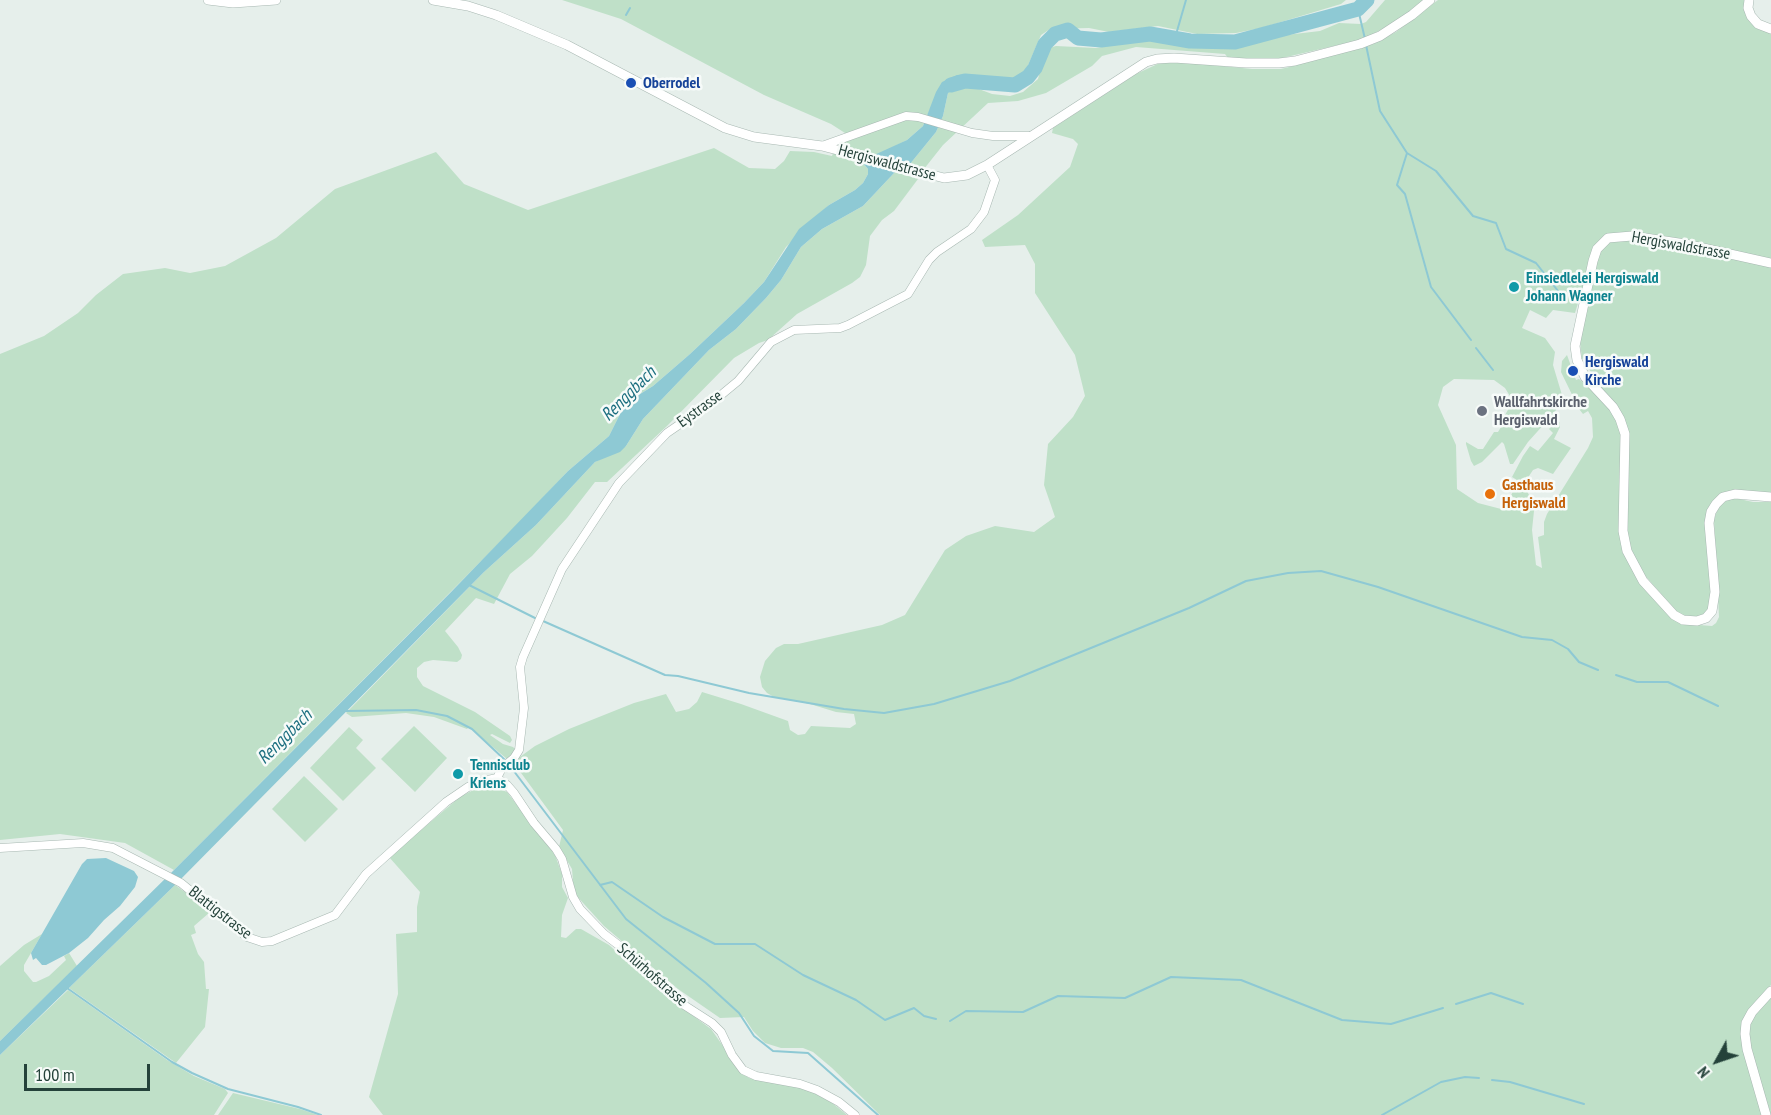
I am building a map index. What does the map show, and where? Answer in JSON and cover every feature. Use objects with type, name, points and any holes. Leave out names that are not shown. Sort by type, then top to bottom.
[{"type":"street","points":[[208,0],[233,3],[276,0]]},
{"type":"street","name":"Hergiswaldstrasse","points":[[433,0],[468,6],[496,15],[567,45],[725,128],[754,137],[822,146],[944,178],[967,175],[987,165],[1146,62],[1174,58],[1279,63],[1371,40],[1394,27],[1430,0]]},
{"type":"street","points":[[1749,0],[1748,8],[1751,16],[1758,24],[1771,29]]},
{"type":"street","points":[[822,146],[906,116],[918,117],[972,133],[993,136],[1030,136]]},
{"type":"street","name":"Eystrasse","points":[[496,778],[519,750],[524,708],[520,674],[523,657],[562,569],[619,483],[667,433],[738,381],[771,342],[794,330],[840,328],[908,294],[929,260],[971,229],[984,212],[995,180],[987,165]]},
{"type":"street","name":"Hergiswaldstrasse","points":[[1771,263],[1685,244],[1632,236],[1608,238],[1597,249],[1593,261],[1575,346],[1577,360],[1585,377],[1613,407],[1625,434],[1623,531],[1626,551],[1643,581],[1674,615],[1683,620],[1697,621],[1706,618],[1712,611],[1715,592],[1709,523],[1711,512],[1716,504],[1723,497],[1735,494],[1771,497]]},
{"type":"street","name":"Blattigstrasse","points":[[0,849],[83,843],[113,848],[181,883],[247,937],[264,942],[278,940],[335,915],[366,874],[446,802],[468,787],[496,778]]},
{"type":"street","name":"Schürhofstrasse","points":[[496,778],[514,793],[534,823],[556,849],[564,865],[573,897],[580,909],[591,922],[629,953],[684,1005],[722,1032],[732,1055],[743,1070],[756,1076],[800,1083],[839,1102],[855,1115]]},
{"type":"street","points":[[1766,1115],[1747,1049],[1745,1034],[1746,1023],[1752,1012],[1771,991]]},
{"type":"green space","points":[[562,0],[1346,0],[1341,4],[1261,28],[1236,33],[1197,34],[1158,26],[1109,32],[1089,28],[1050,29],[1041,35],[1026,70],[1018,79],[1011,82],[969,74],[930,109],[923,126],[907,140],[878,155],[836,145],[843,142],[845,133],[831,124],[764,95],[621,19]]},
{"type":"green space","points":[[1385,0],[1424,0],[1400,19],[1364,39],[1282,58],[1263,60],[1228,58],[1225,54],[1136,47],[1102,56],[1092,66],[1046,93],[1018,101],[988,103],[943,145],[924,169],[910,164],[936,132],[943,116],[948,93],[961,86],[971,86],[992,94],[1010,96],[1023,92],[1038,79],[1044,55],[1049,48],[1056,46],[1096,48],[1154,38],[1235,47],[1286,35],[1320,31],[1339,23],[1361,24],[1366,22]]},
{"type":"green space","points":[[1438,0],[1746,0],[1745,14],[1751,23],[1758,29],[1771,32],[1771,494],[1721,494],[1710,505],[1712,598],[1707,612],[1699,617],[1689,618],[1676,611],[1641,571],[1627,540],[1627,432],[1588,374],[1591,373],[1585,358],[1582,359],[1580,342],[1584,283],[1575,313],[1553,310],[1546,318],[1530,310],[1522,328],[1545,338],[1555,352],[1553,365],[1562,395],[1555,412],[1528,442],[1513,464],[1510,464],[1502,442],[1482,462],[1474,466],[1466,444],[1466,442],[1478,449],[1483,449],[1494,432],[1498,432],[1513,401],[1505,388],[1494,380],[1454,379],[1443,387],[1438,405],[1456,445],[1457,489],[1478,503],[1505,510],[1507,506],[1513,507],[1515,498],[1511,496],[1517,480],[1512,477],[1523,456],[1530,446],[1538,451],[1553,433],[1549,429],[1557,421],[1560,422],[1554,439],[1571,448],[1553,474],[1538,468],[1533,470],[1527,479],[1527,491],[1530,497],[1539,503],[1534,511],[1532,530],[1536,565],[1542,568],[1538,537],[1544,535],[1544,522],[1547,514],[1593,437],[1592,418],[1588,411],[1583,414],[1579,409],[1561,372],[1562,361],[1567,355],[1576,380],[1579,379],[1608,406],[1618,423],[1622,439],[1625,555],[1644,587],[1686,624],[1712,626],[1719,617],[1714,520],[1718,508],[1726,501],[1735,498],[1753,502],[1771,502],[1771,985],[1758,999],[1741,1035],[1763,1115],[880,1115],[813,1052],[803,1048],[781,1048],[765,1043],[744,1017],[720,1018],[678,989],[604,926],[574,893],[572,869],[559,847],[563,830],[513,762],[535,746],[569,729],[634,703],[666,694],[676,712],[689,709],[697,702],[702,692],[788,721],[790,730],[798,735],[805,734],[811,726],[850,728],[856,724],[854,714],[836,712],[774,697],[767,693],[762,687],[760,677],[765,661],[776,648],[784,644],[798,644],[882,625],[905,615],[945,550],[966,536],[995,526],[1034,532],[1055,517],[1044,485],[1048,444],[1073,417],[1085,396],[1075,355],[1035,293],[1035,264],[1025,245],[985,247],[982,240],[1018,215],[1070,167],[1078,144],[1073,139],[1052,133],[1053,128],[1136,74],[1162,62],[1281,69],[1373,44],[1396,32]]},
{"type":"green space","points":[[714,148],[749,168],[775,169],[790,151],[814,152],[832,156],[833,153],[861,161],[868,169],[868,174],[863,183],[829,205],[786,247],[764,282],[744,303],[653,386],[632,399],[622,410],[609,436],[568,471],[174,870],[125,843],[60,834],[0,840],[0,354],[44,336],[78,313],[96,295],[123,274],[165,268],[190,273],[225,266],[276,238],[335,189],[436,152],[464,184],[528,210]]},
{"type":"green space","points":[[895,172],[918,179],[894,211],[882,220],[870,236],[866,265],[860,277],[797,314],[768,340],[734,358],[667,426],[607,482],[595,482],[567,518],[532,556],[510,574],[494,604],[476,598],[445,631],[458,647],[462,655],[461,659],[457,662],[433,660],[424,662],[417,668],[417,677],[423,686],[475,712],[510,736],[512,740],[510,743],[490,735],[503,744],[513,747],[515,749],[513,754],[507,759],[469,727],[467,729],[434,717],[406,713],[352,717],[346,713],[484,572],[536,525],[595,462],[626,446],[643,419],[709,350],[736,329],[766,298],[781,280],[801,247],[822,229],[863,206]]},
{"type":"green space","points":[[414,726],[447,758],[415,792],[381,759]]},
{"type":"green space","points":[[349,727],[363,740],[356,748],[376,768],[343,801],[310,768]]},
{"type":"green space","points":[[304,776],[338,809],[305,842],[272,809]]},
{"type":"green space","points":[[491,785],[507,792],[555,855],[562,874],[562,887],[568,898],[562,915],[561,937],[566,938],[576,929],[581,929],[609,945],[666,996],[711,1029],[740,1070],[749,1078],[789,1083],[831,1102],[847,1115],[383,1115],[369,1097],[398,994],[396,934],[417,932],[417,907],[420,892],[389,857],[460,797],[481,786]]},
{"type":"green space","points":[[175,885],[207,908],[209,913],[194,926],[196,933],[191,935],[198,954],[204,962],[206,989],[209,989],[205,1027],[176,1063],[69,988]]},
{"type":"green space","points":[[42,934],[24,965],[24,971],[33,982],[49,976],[66,960],[64,956],[69,953],[77,966],[0,1041],[0,966],[24,945]]},
{"type":"green space","points":[[68,990],[167,1060],[194,1076],[225,1089],[228,1093],[214,1115],[0,1115],[0,1055]]},
{"type":"green space","points":[[1771,996],[1771,1115],[1748,1040],[1749,1024]]},
{"type":"green space","points":[[233,1093],[300,1109],[318,1115],[218,1115]]},
{"type":"water","points":[[969,74],[971,86],[961,86],[948,93],[943,116],[936,132],[910,164],[895,172],[863,206],[822,229],[801,247],[781,280],[766,298],[736,329],[709,350],[643,419],[626,446],[620,452],[595,462],[536,525],[484,572],[175,885],[0,1055],[0,1041],[174,870],[568,471],[609,436],[622,410],[632,399],[653,386],[744,303],[764,282],[799,229],[829,205],[863,183],[868,169],[861,161],[907,140],[923,126],[942,82],[957,75]]},
{"type":"water","points":[[106,858],[134,871],[138,877],[135,887],[120,906],[88,938],[69,953],[46,965],[42,965],[36,958],[33,960],[31,953],[82,864],[87,859]]},
{"type":"waterway","points":[[1175,38],[1186,0]]},
{"type":"waterway","name":"Renggbach","points":[[951,85],[965,81],[1015,85],[1028,77],[1035,68],[1045,44],[1055,34],[1068,30],[1078,38],[1101,40],[1150,34],[1190,41],[1235,42],[1358,9],[1367,0]]},
{"type":"waterway","points":[[626,15],[630,8]]},
{"type":"waterway","points":[[1358,9],[1365,39]]},
{"type":"waterway","points":[[1366,45],[1380,111],[1407,153],[1397,185],[1405,194],[1431,287],[1471,340]]},
{"type":"waterway","points":[[1407,153],[1436,171],[1473,216],[1496,223],[1506,249],[1536,263],[1562,296]]},
{"type":"waterway","points":[[1476,348],[1493,370]]},
{"type":"waterway","points":[[543,621],[665,675],[749,693],[844,709],[884,713],[934,704],[1010,681],[1189,608],[1246,581],[1288,573],[1321,571],[1378,587],[1522,637],[1552,640],[1568,649],[1579,662],[1598,670]]},
{"type":"waterway","points":[[469,585],[537,619]]},
{"type":"waterway","points":[[1616,675],[1637,682],[1668,682],[1718,706]]},
{"type":"waterway","points":[[345,711],[416,710],[447,716],[472,729],[506,761]]},
{"type":"waterway","points":[[510,766],[626,919],[706,983],[739,1013],[754,1036],[773,1051],[808,1053],[878,1115]]},
{"type":"waterway","points":[[600,885],[612,882],[663,917],[715,944],[755,944],[803,975],[856,1000],[885,1020],[914,1008],[924,1016],[936,1019]]},
{"type":"waterway","points":[[950,1021],[966,1011],[1023,1012],[1058,996],[1125,998],[1171,977],[1241,980],[1342,1020],[1391,1024],[1443,1008]]},
{"type":"waterway","points":[[67,988],[172,1062],[192,1073],[228,1089],[321,1115]]},
{"type":"waterway","points":[[1456,1004],[1491,993],[1523,1004]]},
{"type":"waterway","points":[[1382,1115],[1441,1082],[1465,1077],[1479,1078]]},
{"type":"waterway","points":[[1492,1080],[1510,1082],[1584,1104]]},
{"type":"place","name":"Oberrodel","points":[[631,83]]},
{"type":"place","name":"Einsiedlelei Hergiswald Johann Wagner","points":[[1514,287]]},
{"type":"place","name":"Hergiswald Kirche","points":[[1573,371]]},
{"type":"place","name":"Wallfahrtskirche Hergiswald","points":[[1482,411]]},
{"type":"place","name":"Gasthaus Hergiswald","points":[[1490,494]]},
{"type":"place","name":"Tennisclub Kriens","points":[[458,774]]}]
